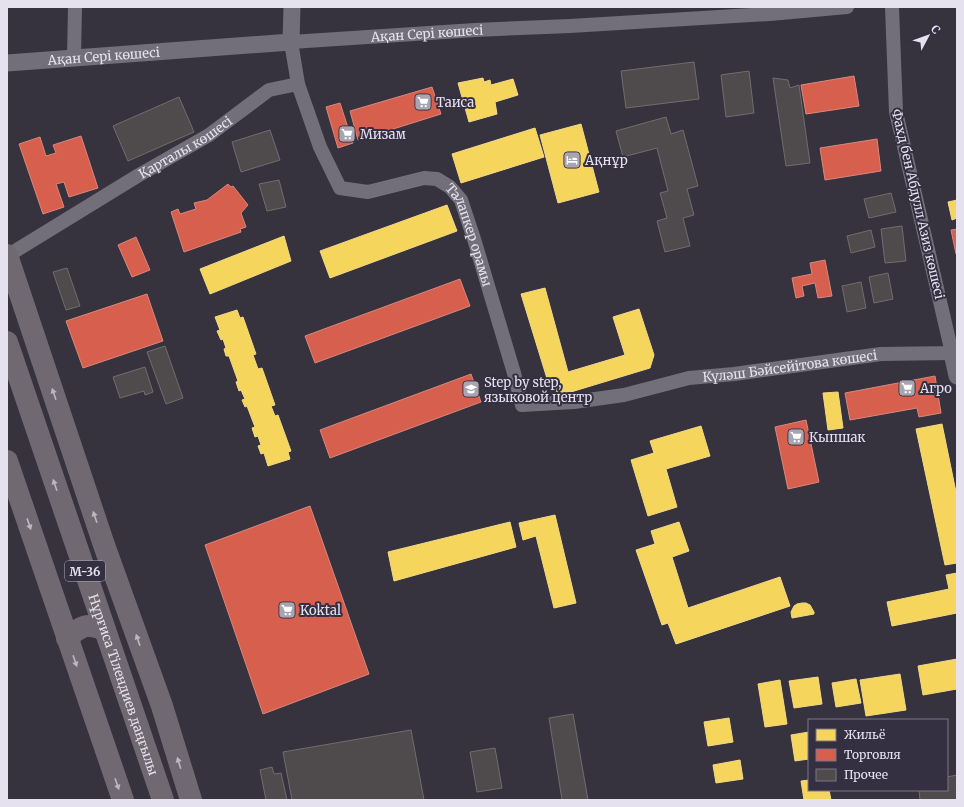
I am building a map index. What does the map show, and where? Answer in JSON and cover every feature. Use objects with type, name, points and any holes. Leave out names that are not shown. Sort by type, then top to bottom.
[{"type":"main road","points":[[7,255],[104,545],[162,706],[191,800]]},
{"type":"main road","points":[[16,367],[21,298]]},
{"type":"main road","name":"Нұрғиса Тілендиев даңғылы","points":[[7,342],[163,800]]},
{"type":"main road","name":"M-36","points":[[7,461],[123,800]]},
{"type":"main road","points":[[67,638],[77,629],[86,626],[95,626],[105,630]]},
{"type":"street","points":[[74,58],[76,7]]},
{"type":"street","points":[[292,7],[291,42],[298,84]]},
{"type":"street","name":"Ақан Сері көшесі","points":[[7,63],[291,42],[475,30],[578,26],[754,15],[847,7]]},
{"type":"street","name":"Фахд бен Абдулл Азиз көшесі","points":[[892,7],[896,112],[954,352],[957,376]]},
{"type":"street","name":"Қарталы көшесі","points":[[7,255],[139,175],[209,135],[269,90],[298,84]]},
{"type":"street","name":"Талапкер орамы","points":[[298,84],[320,147],[340,188],[368,192],[424,178],[436,179],[450,187],[461,200],[514,373],[522,405],[574,402],[624,395]]},
{"type":"street","name":"Күләш Бәйсейітова көшесі","points":[[624,395],[689,378],[734,374],[881,354],[954,352]]},
{"type":"building: Жильё","points":[[483,78],[484,82],[490,80],[491,85],[513,79],[518,95],[495,102],[497,114],[469,122],[458,83]]},
{"type":"building: Жильё","points":[[581,124],[599,192],[558,203],[540,135]]},
{"type":"building: Жильё","points":[[535,128],[544,157],[461,183],[452,154]]},
{"type":"building: Жильё","points":[[957,200],[957,218],[952,220],[948,202]]},
{"type":"building: Жильё","points":[[447,205],[457,231],[330,278],[320,251]]},
{"type":"building: Жильё","points":[[284,236],[291,261],[210,294],[200,269]]},
{"type":"building: Жильё","points":[[545,288],[568,372],[625,355],[613,317],[639,309],[654,355],[650,368],[561,395],[549,385],[521,294]]},
{"type":"building: Жильё","points":[[237,310],[240,318],[243,317],[256,354],[253,355],[258,369],[262,368],[275,405],[271,406],[275,416],[278,415],[291,451],[288,452],[290,459],[268,466],[264,453],[261,454],[258,446],[261,445],[258,436],[255,437],[252,428],[255,427],[247,406],[245,407],[242,400],[245,399],[241,390],[239,391],[236,382],[238,381],[229,356],[226,356],[224,349],[226,348],[223,339],[221,340],[217,331],[220,330],[215,317]]},
{"type":"building: Жильё","points":[[838,392],[843,428],[828,430],[823,393]]},
{"type":"building: Жильё","points":[[942,424],[957,497],[957,563],[945,565],[916,429]]},
{"type":"building: Жильё","points":[[701,426],[710,456],[666,469],[677,507],[648,516],[631,460],[654,453],[650,441]]},
{"type":"building: Жильё","points":[[555,515],[576,603],[554,608],[536,536],[523,540],[519,523]]},
{"type":"building: Жильё","points":[[510,522],[516,547],[394,581],[388,552]]},
{"type":"building: Жильё","points":[[679,522],[689,551],[672,557],[688,608],[780,577],[790,606],[676,644],[668,623],[662,625],[636,550],[655,544],[651,531]]},
{"type":"building: Жильё","points":[[957,573],[957,613],[892,626],[887,602],[949,589],[946,575]]},
{"type":"building: Жильё","points":[[802,603],[810,605],[814,614],[792,618],[791,612],[794,606]]},
{"type":"building: Жильё","points":[[957,659],[957,689],[923,695],[918,666]]},
{"type":"building: Жильё","points":[[900,674],[906,710],[866,716],[860,680]]},
{"type":"building: Жильё","points":[[818,677],[822,704],[794,708],[789,681]]},
{"type":"building: Жильё","points":[[856,679],[861,703],[836,707],[832,683]]},
{"type":"building: Жильё","points":[[780,680],[787,724],[765,727],[758,684]]},
{"type":"building: Жильё","points":[[729,718],[733,742],[708,746],[704,722]]},
{"type":"building: Жильё","points":[[808,732],[808,759],[795,761],[791,735]]},
{"type":"building: Жильё","points":[[740,760],[743,779],[716,783],[713,765]]},
{"type":"building: Жильё","points":[[808,780],[808,791],[829,791],[831,800],[804,800],[801,781]]},
{"type":"building: Торговля","points":[[854,76],[859,106],[806,114],[801,85]]},
{"type":"building: Торговля","points":[[432,87],[441,114],[358,140],[350,111]]},
{"type":"building: Торговля","points":[[340,103],[353,143],[338,148],[326,107]]},
{"type":"building: Торговля","points":[[81,136],[98,188],[69,197],[64,182],[56,184],[64,207],[43,214],[19,144],[40,137],[46,156],[56,153],[53,145]]},
{"type":"building: Торговля","points":[[877,139],[881,171],[825,180],[820,148]]},
{"type":"building: Торговля","points":[[228,184],[231,187],[233,186],[248,205],[241,213],[246,227],[240,229],[241,232],[184,252],[171,212],[178,209],[180,214],[196,209],[194,203],[207,200]]},
{"type":"building: Торговля","points":[[957,229],[957,253],[956,254],[951,230]]},
{"type":"building: Торговля","points":[[136,237],[150,270],[132,277],[118,245]]},
{"type":"building: Торговля","points":[[825,260],[832,296],[818,298],[815,283],[802,286],[804,296],[796,298],[792,278],[812,274],[810,263]]},
{"type":"building: Торговля","points":[[460,279],[470,306],[315,363],[305,336]]},
{"type":"building: Торговля","points":[[147,294],[163,341],[83,368],[66,321]]},
{"type":"building: Торговля","points":[[471,374],[481,402],[330,458],[320,430]]},
{"type":"building: Торговля","points":[[935,376],[941,413],[919,417],[917,408],[850,420],[845,393]]},
{"type":"building: Торговля","points":[[806,420],[819,482],[788,489],[775,427]]},
{"type":"building: Торговля","name":"Koktal","points":[[310,506],[369,674],[263,714],[205,545]]},
{"type":"building: Прочее","points":[[694,62],[699,99],[626,108],[621,71]]},
{"type":"building: Прочее","points":[[749,71],[754,113],[726,117],[721,75]]},
{"type":"building: Прочее","points":[[773,78],[788,80],[790,88],[799,85],[810,163],[786,166]]},
{"type":"building: Прочее","points":[[179,97],[194,132],[128,161],[113,126]]},
{"type":"building: Прочее","points":[[666,117],[671,134],[683,130],[698,186],[687,189],[694,215],[683,218],[690,246],[665,252],[657,221],[667,218],[660,193],[668,191],[657,148],[623,157],[616,131]]},
{"type":"building: Прочее","points":[[270,130],[280,160],[241,172],[232,142]]},
{"type":"building: Прочее","points":[[279,180],[286,207],[267,211],[259,184]]},
{"type":"building: Прочее","points":[[891,193],[896,212],[869,218],[864,199]]},
{"type":"building: Прочее","points":[[902,226],[906,261],[885,263],[881,229]]},
{"type":"building: Прочее","points":[[871,230],[875,247],[851,253],[847,236]]},
{"type":"building: Прочее","points":[[67,268],[80,306],[66,310],[53,272]]},
{"type":"building: Прочее","points":[[888,273],[893,299],[874,303],[869,277]]},
{"type":"building: Прочее","points":[[861,282],[866,308],[847,312],[842,286]]},
{"type":"building: Прочее","points":[[165,346],[183,398],[166,404],[147,352]]},
{"type":"building: Прочее","points":[[145,367],[153,392],[145,395],[144,391],[120,398],[113,377]]},
{"type":"building: Прочее","points":[[573,714],[588,800],[562,800],[549,718]]},
{"type":"building: Прочее","points":[[411,730],[424,800],[292,800],[283,752]]},
{"type":"building: Прочее","points":[[495,748],[502,788],[477,792],[470,752]]},
{"type":"building: Прочее","points":[[272,767],[274,774],[281,773],[287,800],[266,800],[260,770]]},
{"type":"building: Прочее","points":[[957,775],[957,800],[920,800],[919,791],[948,791],[948,777]]},
{"type":"place","name":"Таиса","points":[[423,102]]},
{"type":"place","name":"Мизам","points":[[347,134]]},
{"type":"place","name":"Ақнұр","points":[[572,160]]},
{"type":"place","name":"Агро","points":[[907,388]]},
{"type":"place","name":"Step by step, языковой центр","points":[[471,389]]},
{"type":"place","name":"Кыпшак","points":[[796,437]]},
{"type":"place","name":"Koktal","points":[[287,610]]}]
